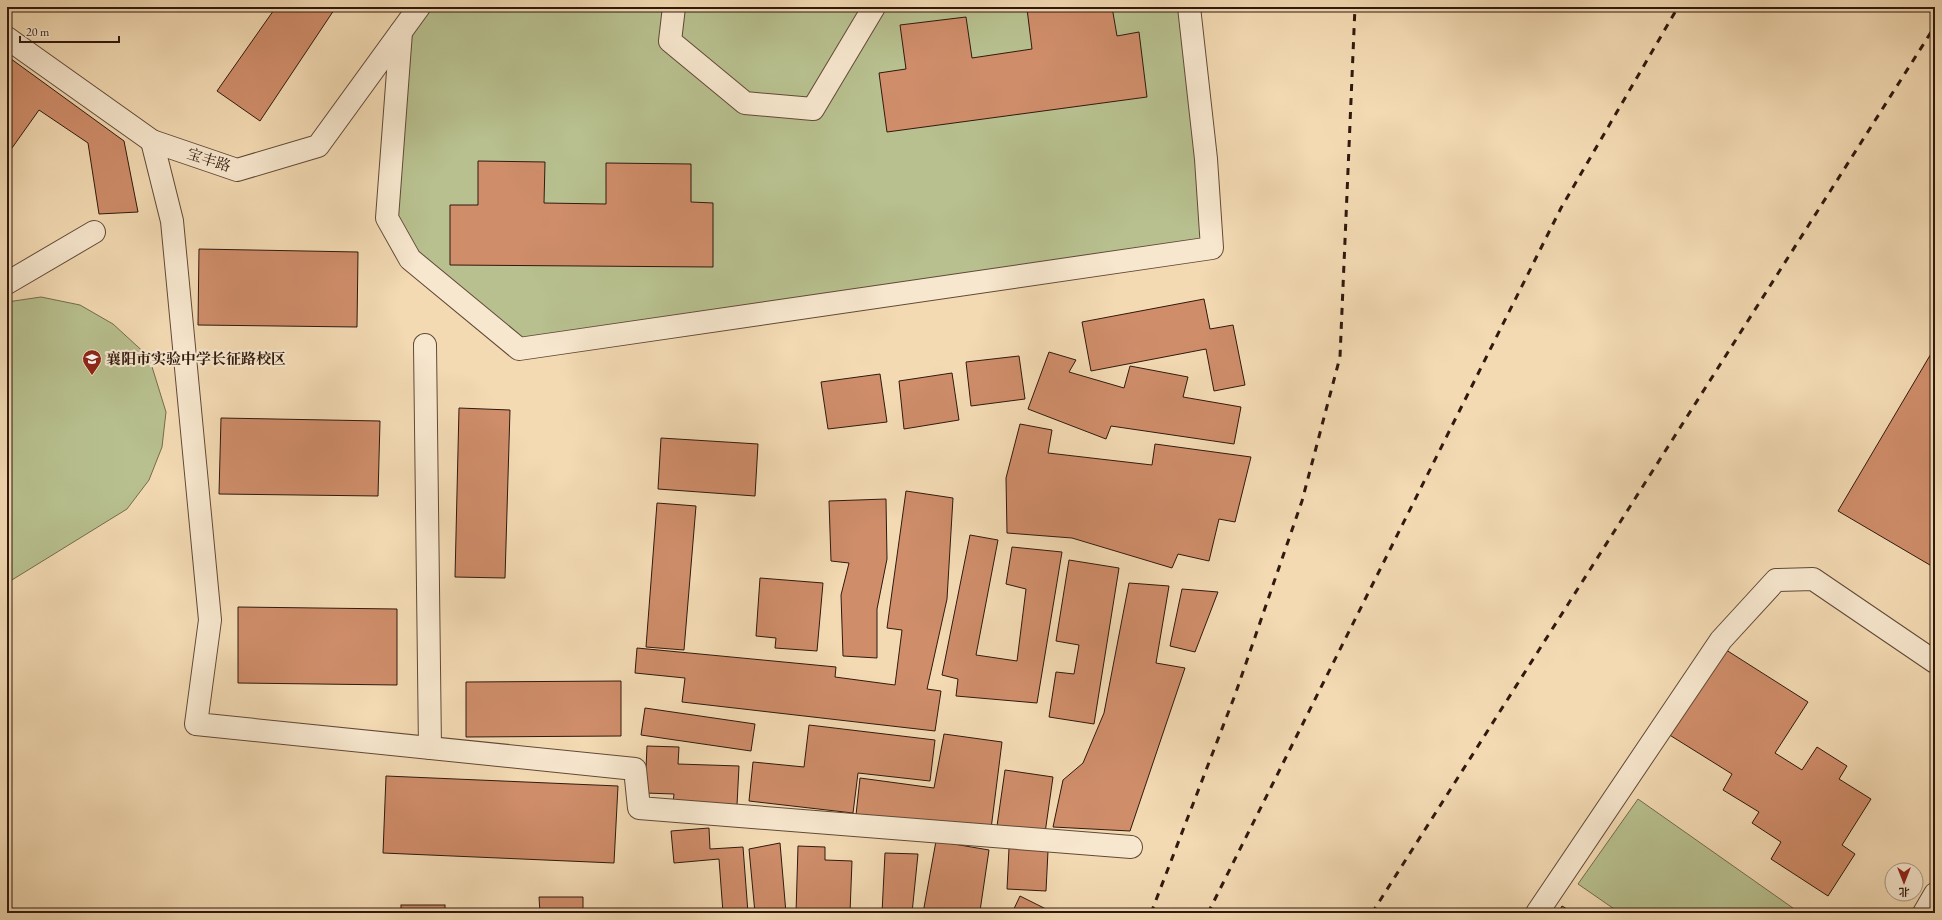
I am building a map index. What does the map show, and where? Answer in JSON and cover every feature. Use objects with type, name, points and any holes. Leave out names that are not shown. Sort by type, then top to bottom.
[{"type":"street","name":"宝丰路","points":[[7,38],[152,141],[237,170],[318,146],[419,7]]},
{"type":"street","points":[[674,7],[670,41],[745,103],[813,109],[874,7]]},
{"type":"street","points":[[401,32],[387,218],[410,259],[519,349],[1212,248],[1206,159],[1189,7]]},
{"type":"street","points":[[152,141],[172,221],[210,620],[196,724],[635,769],[639,808],[1131,847]]},
{"type":"street","points":[[7,284],[94,232]]},
{"type":"street","points":[[425,345],[430,748]]},
{"type":"street","points":[[1537,913],[1721,640],[1776,580],[1813,579],[1935,662]]},
{"type":"street","points":[[1924,913],[1935,894]]},
{"type":"green space","points":[[419,7],[1189,7],[1212,248],[519,349],[410,259],[387,218],[401,32]]},
{"type":"green space","points":[[41,297],[80,305],[113,324],[149,357],[166,412],[162,447],[149,480],[127,509],[7,583],[7,302]]},
{"type":"green space","points":[[1638,799],[1800,913],[1620,913],[1578,884]]},
{"type":"building","points":[[276,7],[336,7],[260,121],[217,91]]},
{"type":"building","points":[[1044,7],[1112,7],[1117,36],[1139,32],[1147,97],[887,132],[879,73],[906,69],[900,25],[966,17],[972,58],[1032,49],[1027,9]]},
{"type":"building","points":[[7,56],[124,141],[138,212],[99,214],[88,143],[39,110],[7,155]]},
{"type":"building","points":[[478,161],[545,162],[544,203],[606,204],[606,163],[691,164],[691,202],[713,203],[713,267],[450,265],[450,205],[478,205]]},
{"type":"building","points":[[199,249],[358,252],[357,327],[198,325]]},
{"type":"building","points":[[1204,299],[1210,329],[1233,325],[1245,385],[1214,391],[1206,349],[1091,371],[1082,322]]},
{"type":"building","points":[[1935,347],[1935,568],[1838,511]]},
{"type":"building","points":[[1049,352],[1076,360],[1069,372],[1124,388],[1130,366],[1188,377],[1183,397],[1241,407],[1234,444],[1111,426],[1106,439],[1028,409]]},
{"type":"building","points":[[1019,356],[1025,399],[971,406],[966,362]]},
{"type":"building","points":[[952,373],[959,420],[904,429],[899,381]]},
{"type":"building","points":[[880,374],[887,422],[828,429],[821,382]]},
{"type":"building","points":[[459,408],[510,410],[505,578],[455,577]]},
{"type":"building","points":[[221,418],[380,421],[378,496],[219,494]]},
{"type":"building","points":[[1020,424],[1052,430],[1048,453],[1152,465],[1155,444],[1251,457],[1235,522],[1219,519],[1209,561],[1178,554],[1172,568],[1072,538],[1007,533],[1006,478]]},
{"type":"building","points":[[661,438],[758,444],[755,496],[658,489]]},
{"type":"building","points":[[906,491],[953,498],[947,599],[927,689],[941,691],[935,731],[682,702],[685,678],[635,673],[637,648],[836,667],[835,677],[895,685],[902,630],[887,628]]},
{"type":"building","points":[[886,499],[887,559],[877,609],[877,658],[843,656],[841,595],[849,563],[831,561],[829,501]]},
{"type":"building","points":[[657,503],[696,506],[684,650],[646,647]]},
{"type":"building","points":[[970,535],[998,540],[976,655],[1017,661],[1026,589],[1006,584],[1012,547],[1062,552],[1037,703],[956,696],[958,679],[942,675]]},
{"type":"building","points":[[1069,560],[1119,568],[1094,724],[1049,717],[1056,672],[1074,674],[1079,645],[1056,641]]},
{"type":"building","points":[[760,578],[823,583],[817,651],[775,648],[776,638],[756,636]]},
{"type":"building","points":[[1129,583],[1169,586],[1156,663],[1185,668],[1130,831],[1053,827],[1063,780],[1083,763],[1104,713]]},
{"type":"building","points":[[1182,589],[1218,592],[1195,652],[1170,646]]},
{"type":"building","points":[[238,607],[397,609],[397,685],[238,683]]},
{"type":"building","points":[[1723,648],[1808,702],[1775,753],[1802,770],[1817,747],[1847,766],[1839,779],[1871,799],[1842,845],[1855,854],[1828,896],[1771,859],[1781,842],[1752,823],[1759,812],[1723,790],[1732,774],[1668,734]]},
{"type":"building","points":[[621,681],[621,736],[466,737],[466,682]]},
{"type":"building","points":[[645,708],[755,724],[751,751],[641,735]]},
{"type":"building","points":[[809,725],[935,740],[930,781],[858,773],[853,813],[749,801],[753,762],[804,767]]},
{"type":"building","points":[[944,734],[1002,742],[991,829],[856,815],[860,778],[934,788]]},
{"type":"building","points":[[647,746],[679,747],[678,764],[739,766],[737,805],[673,803],[674,794],[645,793]]},
{"type":"building","points":[[1005,770],[1053,777],[1045,833],[997,826]]},
{"type":"building","points":[[386,776],[618,786],[614,863],[383,853]]},
{"type":"building","points":[[709,828],[710,849],[743,847],[748,913],[723,913],[719,859],[674,863],[671,831]]},
{"type":"building","points":[[936,841],[989,850],[980,911],[987,913],[923,913]]},
{"type":"building","points":[[780,843],[786,913],[755,913],[749,849]]},
{"type":"building","points":[[798,846],[825,847],[825,860],[852,861],[850,913],[796,913]]},
{"type":"building","points":[[1009,848],[1048,851],[1046,891],[1007,889]]},
{"type":"building","points":[[885,853],[918,854],[912,913],[882,913]]},
{"type":"building","points":[[1020,896],[1054,913],[1012,913]]},
{"type":"building","points":[[539,897],[583,897],[583,913],[540,913]]},
{"type":"building","points":[[401,905],[445,905],[445,913],[401,913]]},
{"type":"building","points":[[1562,906],[1574,913],[1558,913]]},
{"type":"railway","points":[[1151,913],[1235,695],[1302,501],[1340,357],[1355,7]]},
{"type":"railway","points":[[1208,913],[1561,208],[1678,7]]},
{"type":"railway","points":[[1372,913],[1935,26]]},
{"type":"place","name":"襄阳市实验中学长征路校区","points":[[92,376]]}]
